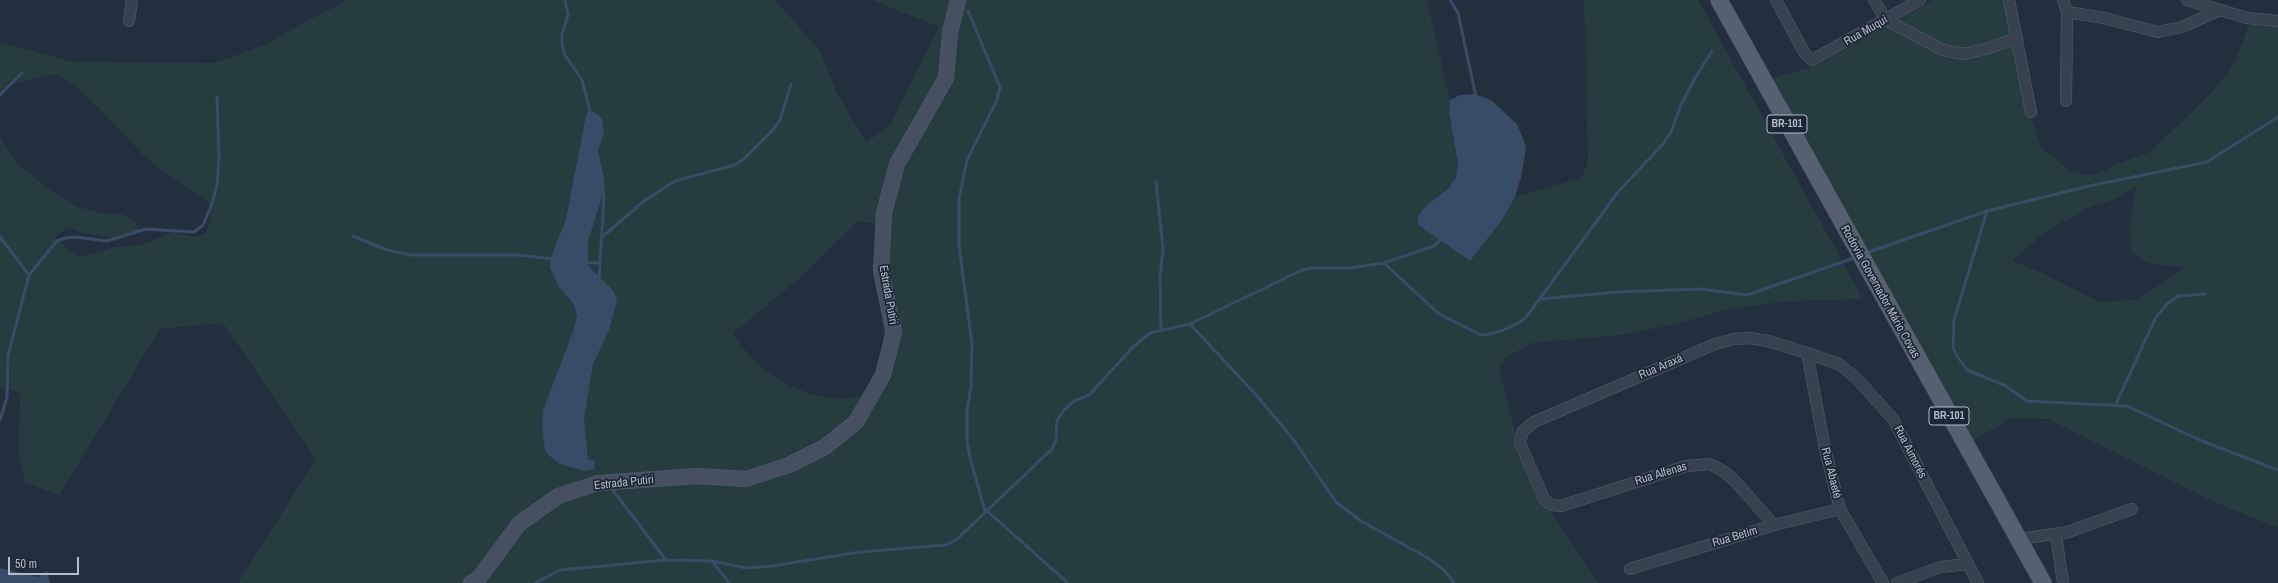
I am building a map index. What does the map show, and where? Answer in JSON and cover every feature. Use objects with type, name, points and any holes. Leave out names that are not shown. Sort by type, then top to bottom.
[{"type":"main road","name":"Rodovia Governador Mário Covas","points":[[1719,0],[2043,583]]},
{"type":"street","points":[[129,21],[132,0]]},
{"type":"street","name":"Estrada Putiri","points":[[471,583],[479,578],[519,524],[558,496],[598,483],[698,476],[746,479],[789,466],[826,447],[856,422],[883,375],[894,332],[881,271],[884,213],[898,164],[946,78],[950,33],[958,0]]},
{"type":"street","name":"Rua Muqui","points":[[1776,0],[1805,54],[1812,60],[1920,0]]},
{"type":"street","points":[[1874,0],[1886,20],[1943,50],[1964,54],[1989,48],[2017,38]]},
{"type":"street","points":[[2008,0],[2031,112]]},
{"type":"street","points":[[2063,0],[2067,12],[2066,101]]},
{"type":"street","points":[[2187,0],[2258,20],[2278,21]]},
{"type":"street","points":[[2067,12],[2104,18],[2158,32],[2182,27],[2220,10]]},
{"type":"street","name":"Rua Araxá","points":[[1551,505],[1544,499],[1520,443],[1523,431],[1534,422],[1715,344],[1734,339],[1750,338],[1768,341],[1807,353]]},
{"type":"street","name":"Rua Abaeté","points":[[1807,353],[1824,449],[1840,509],[1883,583]]},
{"type":"street","name":"Rua Aimorés","points":[[1807,353],[1839,364],[1858,380],[1893,419],[1978,583]]},
{"type":"street","name":"Rua Alfenas","points":[[1551,505],[1562,506],[1686,466],[1710,464],[1723,471],[1733,479],[1774,525]]},
{"type":"street","name":"Rua Betim","points":[[1630,569],[1774,525],[1840,509]]},
{"type":"street","points":[[2019,539],[2056,535],[2132,509]]},
{"type":"street","points":[[2056,535],[2063,583]]},
{"type":"street","points":[[1897,583],[1940,567],[1968,564]]},
{"type":"green space","points":[[348,0],[775,0],[820,51],[836,91],[866,143],[891,124],[939,27],[872,0],[1427,0],[1450,100],[1449,112],[1458,164],[1456,177],[1449,188],[1427,205],[1418,225],[1470,261],[1502,220],[1515,197],[1581,178],[1588,163],[1584,0],[1698,0],[1863,299],[1790,301],[1729,309],[1672,325],[1620,335],[1532,343],[1507,357],[1499,368],[1526,475],[1598,583],[238,583],[316,459],[223,323],[160,329],[59,495],[25,482],[19,453],[20,393],[0,386],[0,137],[16,163],[54,193],[76,206],[102,214],[121,214],[136,223],[138,230],[118,239],[83,233],[67,227],[54,238],[78,256],[88,255],[114,247],[141,245],[173,232],[193,237],[205,234],[210,223],[209,203],[147,159],[101,110],[74,85],[56,74],[15,83],[0,95],[0,42],[72,62],[215,63],[265,45]],"holes":[[[586,115],[604,134],[598,150],[603,174],[588,241],[588,266],[614,291],[608,333],[593,364],[584,419],[588,459],[595,461],[545,451],[543,410],[573,331],[577,315],[573,303],[559,287],[550,268],[551,257],[566,219]],[[858,221],[878,224],[874,280],[881,314],[885,352],[867,395],[842,399],[813,395],[781,382],[752,359],[733,333],[800,278]]]},
{"type":"green space","points":[[1934,0],[2005,0],[2016,70],[2041,147],[2070,171],[2084,175],[2098,174],[2115,165],[2150,152],[2210,94],[2233,66],[2250,22],[2278,20],[2278,528],[2210,500],[2048,419],[2012,418],[1969,443],[1768,80],[1817,65]],"holes":[[[2136,187],[2129,226],[2131,251],[2147,263],[2185,268],[2135,300],[2099,302],[2038,271],[2012,261],[2048,230],[2092,206],[2115,199]]]},
{"type":"water","points":[[1474,94],[1491,100],[1517,124],[1526,146],[1522,174],[1515,197],[1502,220],[1470,261],[1418,225],[1418,216],[1427,205],[1449,188],[1456,177],[1458,164],[1449,112],[1450,100],[1460,95]]},
{"type":"water","points":[[592,111],[602,118],[604,134],[598,150],[603,174],[602,197],[588,241],[588,266],[614,291],[617,301],[608,333],[593,364],[584,419],[588,459],[595,461],[594,469],[585,471],[560,464],[545,451],[542,426],[543,410],[573,331],[577,315],[573,303],[559,287],[550,268],[551,257],[566,219],[586,115],[588,112]]},
{"type":"water","points":[[0,568],[38,577],[47,571],[50,583],[0,583]]},
{"type":"waterway","points":[[565,0],[568,15],[562,34],[562,45],[565,55],[582,80],[591,115]]},
{"type":"waterway","points":[[1450,0],[1458,13],[1476,97]]},
{"type":"waterway","points":[[968,11],[1000,87],[997,100],[967,160],[959,199],[959,246],[972,344],[971,386],[967,411],[967,441],[970,458],[985,511]]},
{"type":"waterway","points":[[1384,263],[1439,314],[1479,334],[1485,335],[1501,331],[1519,323],[1527,316],[1618,192],[1663,144],[1671,132],[1681,105],[1695,78],[1712,51]]},
{"type":"waterway","points":[[0,95],[22,73]]},
{"type":"waterway","points":[[601,238],[644,201],[675,181],[735,165],[744,159],[772,131],[780,120],[791,84]]},
{"type":"waterway","points":[[0,420],[7,397],[8,356],[29,275],[57,241],[65,238],[76,237],[107,241],[146,229],[194,232],[203,225],[212,204],[217,185],[219,158],[217,97]]},
{"type":"waterway","points":[[1866,253],[1987,211],[2089,186],[2207,162],[2278,117]]},
{"type":"waterway","points":[[599,280],[604,197],[602,176]]},
{"type":"waterway","points":[[1156,182],[1163,249],[1160,278],[1161,331]]},
{"type":"waterway","points":[[1987,211],[1954,320],[1953,347],[1957,356],[1967,370],[2006,386],[2027,401],[2127,406],[2202,441],[2278,470]]},
{"type":"waterway","points":[[353,236],[387,250],[411,255],[517,255],[554,259]]},
{"type":"waterway","points":[[0,237],[29,275]]},
{"type":"waterway","points":[[535,583],[560,570],[666,560],[712,561],[746,568],[772,566],[860,552],[946,545],[956,540],[1052,449],[1056,440],[1057,421],[1064,410],[1074,401],[1089,395],[1133,347],[1150,333],[1190,324],[1302,270],[1312,268],[1350,268],[1384,263],[1434,246],[1441,239]]},
{"type":"waterway","points":[[1540,299],[1617,292],[1700,289],[1747,295],[1857,257]]},
{"type":"waterway","points":[[583,262],[599,263]]},
{"type":"waterway","points":[[2116,404],[2156,317],[2167,304],[2178,296],[2205,294]]},
{"type":"waterway","points":[[1190,324],[1258,397],[1293,439],[1336,502],[1361,521],[1428,558],[1445,571],[1454,583]]},
{"type":"waterway","points":[[612,489],[666,560]]},
{"type":"waterway","points":[[986,510],[1068,583]]},
{"type":"waterway","points":[[712,561],[729,583]]}]
